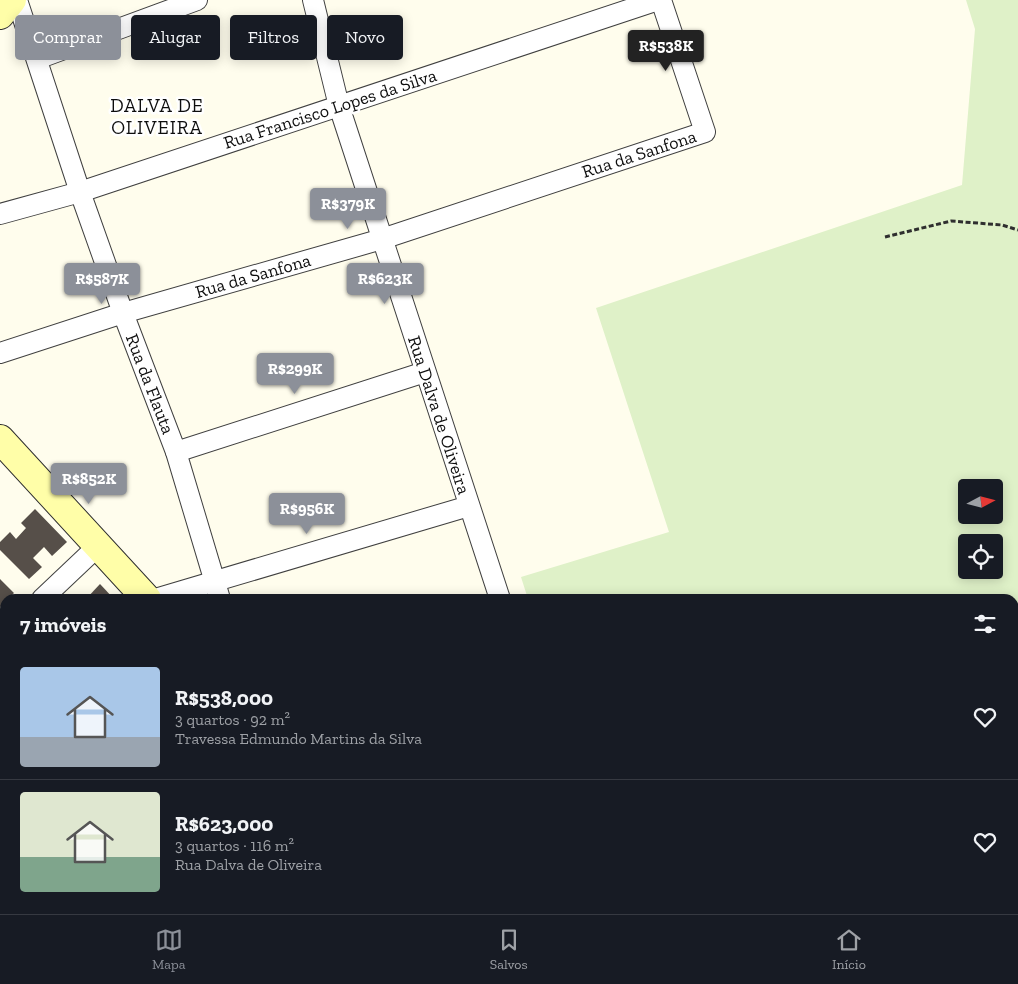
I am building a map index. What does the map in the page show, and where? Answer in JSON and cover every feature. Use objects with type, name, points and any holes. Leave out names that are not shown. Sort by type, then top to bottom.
[{"type":"street","points":[[0,15],[12,0]]},
{"type":"street","name":"Rua da Flauta","points":[[17,0],[22,15]]},
{"type":"street","points":[[121,28],[198,0]]},
{"type":"street","name":"Rua Dalva de Oliveira","points":[[313,0],[339,106],[498,594]]},
{"type":"street","name":"Rua Francisco Lopes da Silva","points":[[0,214],[80,192],[660,0]]},
{"type":"street","name":"Rua da Sanfona","points":[[0,353],[123,313],[382,239],[704,132],[660,0]]},
{"type":"street","name":"Rua da Flauta","points":[[37,60],[80,192],[123,313],[176,452],[217,590]]},
{"type":"street","points":[[176,452],[425,372]]},
{"type":"street","points":[[0,439],[142,594]]},
{"type":"street","points":[[189,594],[217,590],[469,506]]},
{"type":"street","points":[[47,594],[98,546]]},
{"type":"path","points":[[885,237],[952,220],[1002,225],[1018,230]]},
{"type":"green space","points":[[966,0],[1018,0],[1018,594],[526,594],[521,577],[669,532],[596,308],[962,185],[975,29]]},
{"type":"building","points":[[35,509],[67,542],[52,556],[44,547],[33,558],[42,567],[29,579],[0,550],[0,542],[10,532],[16,539],[26,528],[21,523]]},
{"type":"building","points":[[0,579],[14,593],[0,594]]},
{"type":"building","points":[[100,584],[109,594],[91,594]]},
{"type":"district","name":"DALVA DE OLIVEIRA","points":[[157,116]]}]
